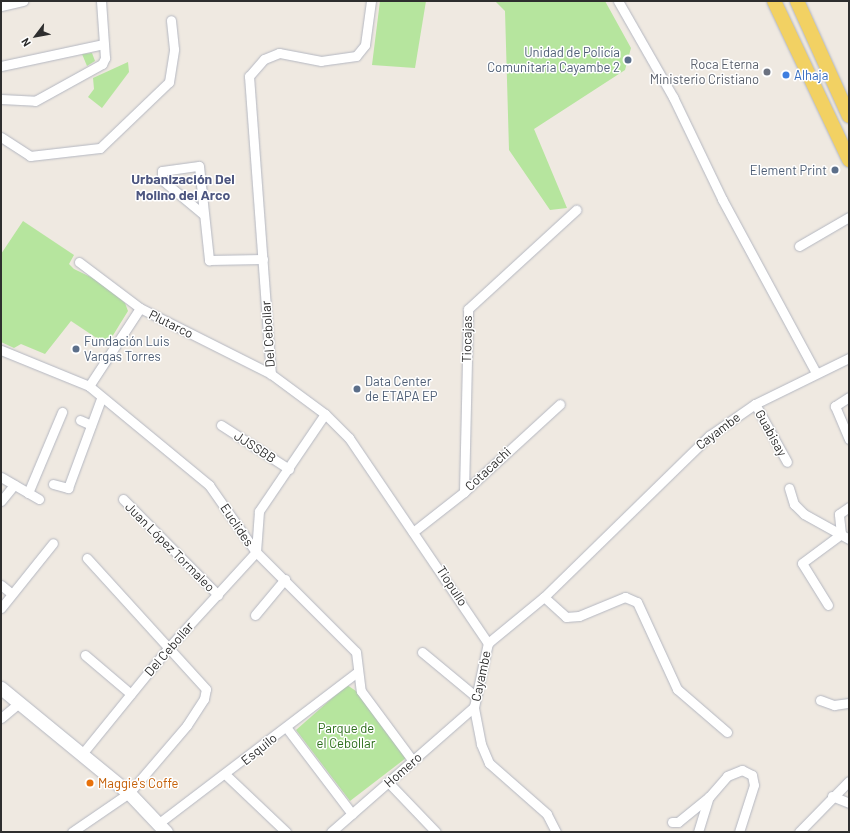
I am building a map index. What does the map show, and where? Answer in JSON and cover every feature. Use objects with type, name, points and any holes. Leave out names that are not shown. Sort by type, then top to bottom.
[{"type":"main road","points":[[774,1],[849,160]]},
{"type":"main road","points":[[797,1],[849,116]]},
{"type":"street","points":[[1,6],[23,1]]},
{"type":"street","points":[[1,99],[40,99],[102,64],[104,44],[101,1]]},
{"type":"street","name":"Del Cebollar","points":[[325,414],[271,374],[251,71],[264,58],[279,53],[321,61],[356,56],[365,45],[371,1]]},
{"type":"street","points":[[618,1],[673,97],[722,199],[816,373]]},
{"type":"street","points":[[1,137],[30,156],[100,148],[169,82],[174,49],[171,20]]},
{"type":"street","points":[[1,66],[104,44]]},
{"type":"street","points":[[203,214],[162,180],[162,171],[199,166],[209,260],[263,259]]},
{"type":"street","name":"Tiocajas","points":[[464,492],[468,309],[576,210]]},
{"type":"street","points":[[799,246],[849,217]]},
{"type":"street","name":"Plutarco","points":[[79,262],[140,308],[271,374]]},
{"type":"street","points":[[89,386],[140,308]]},
{"type":"street","name":"Euclides","points":[[1,350],[89,386],[101,399],[209,485],[256,552],[285,579],[356,652],[356,673],[362,690],[413,761]]},
{"type":"street","name":"Cayambe","points":[[556,832],[547,814],[489,763],[480,744],[474,707],[475,696],[488,643],[544,597],[675,466],[709,436],[755,404],[849,358]]},
{"type":"street","points":[[849,397],[835,406],[849,440]]},
{"type":"street","points":[[53,484],[68,488],[101,399]]},
{"type":"street","name":"Cotacachi","points":[[413,532],[464,492],[560,404]]},
{"type":"street","name":"Guabisay","points":[[755,404],[787,462]]},
{"type":"street","points":[[28,493],[62,412]]},
{"type":"street","points":[[256,552],[258,515],[325,414],[349,438],[413,532]]},
{"type":"street","points":[[80,420],[91,425]]},
{"type":"street","name":"JJSSBB","points":[[221,425],[289,469]]},
{"type":"street","points":[[1,477],[39,499]]},
{"type":"street","points":[[1,501],[14,485]]},
{"type":"street","points":[[789,488],[798,509],[849,539]]},
{"type":"street","name":"Juan López Tormaleo","points":[[123,498],[218,595]]},
{"type":"street","points":[[841,534],[839,514],[849,507]]},
{"type":"street","name":"Tiopullo","points":[[413,532],[488,643]]},
{"type":"street","points":[[828,605],[802,563],[841,534]]},
{"type":"street","points":[[1,608],[11,593],[53,543]]},
{"type":"street","name":"Del Cebollar","points":[[82,754],[169,647],[256,552]]},
{"type":"street","points":[[72,832],[129,793],[187,725],[204,699],[206,689],[87,558]]},
{"type":"street","points":[[255,616],[285,579]]},
{"type":"street","points":[[1,585],[11,593]]},
{"type":"street","points":[[544,597],[566,617],[579,616],[625,597],[637,602],[678,689],[727,732]]},
{"type":"street","points":[[422,652],[475,696]]},
{"type":"street","points":[[85,655],[130,694]]},
{"type":"street","name":"Esquilo","points":[[163,828],[226,775],[356,673]]},
{"type":"street","points":[[1,688],[129,793],[163,828]]},
{"type":"street","points":[[820,700],[834,705],[849,703]]},
{"type":"street","points":[[1,718],[19,702]]},
{"type":"street","name":"Homero","points":[[331,832],[474,707]]},
{"type":"street","points":[[286,727],[352,814]]},
{"type":"street","points":[[672,822],[678,822],[709,797],[733,772],[742,770],[752,775],[754,785],[739,832]]},
{"type":"street","points":[[226,775],[286,832]]},
{"type":"street","points":[[799,832],[832,796],[849,781]]},
{"type":"street","points":[[388,782],[436,832]]},
{"type":"street","points":[[832,796],[849,803]]},
{"type":"street","points":[[698,832],[709,797]]},
{"type":"green space","points":[[380,1],[426,1],[415,68],[372,65]]},
{"type":"green space","points":[[495,1],[605,1],[631,48],[625,70],[534,129],[567,208],[550,210],[509,150],[505,11]]},
{"type":"green space","points":[[92,53],[95,61],[87,66],[82,54]]},
{"type":"green space","points":[[128,62],[129,72],[102,108],[88,97],[94,89],[93,78]]},
{"type":"green space","points":[[23,221],[74,255],[69,264],[74,269],[103,283],[125,303],[128,311],[107,345],[71,321],[45,354],[21,344],[14,348],[1,342],[1,254]]},
{"type":"green space","name":"Parque de el Cebollar","points":[[347,685],[359,693],[406,758],[350,801],[296,730]]},
{"type":"place","name":"Unidad de Policía Comunitaria Cayambe 2","points":[[628,60]]},
{"type":"place","name":"Roca Eterna Ministerio Cristiano","points":[[767,72]]},
{"type":"place","name":"Alhaja","points":[[786,75]]},
{"type":"place","name":"Element Print","points":[[835,170]]},
{"type":"place","name":"Fundación Luis Vargas Torres","points":[[76,349]]},
{"type":"place","name":"Data Center de ETAPA EP","points":[[357,389]]},
{"type":"place","name":"Maggie's Coffe","points":[[90,783]]},
{"type":"district","name":"Urbanización Del Molino del Arco","points":[[183,188]]}]
